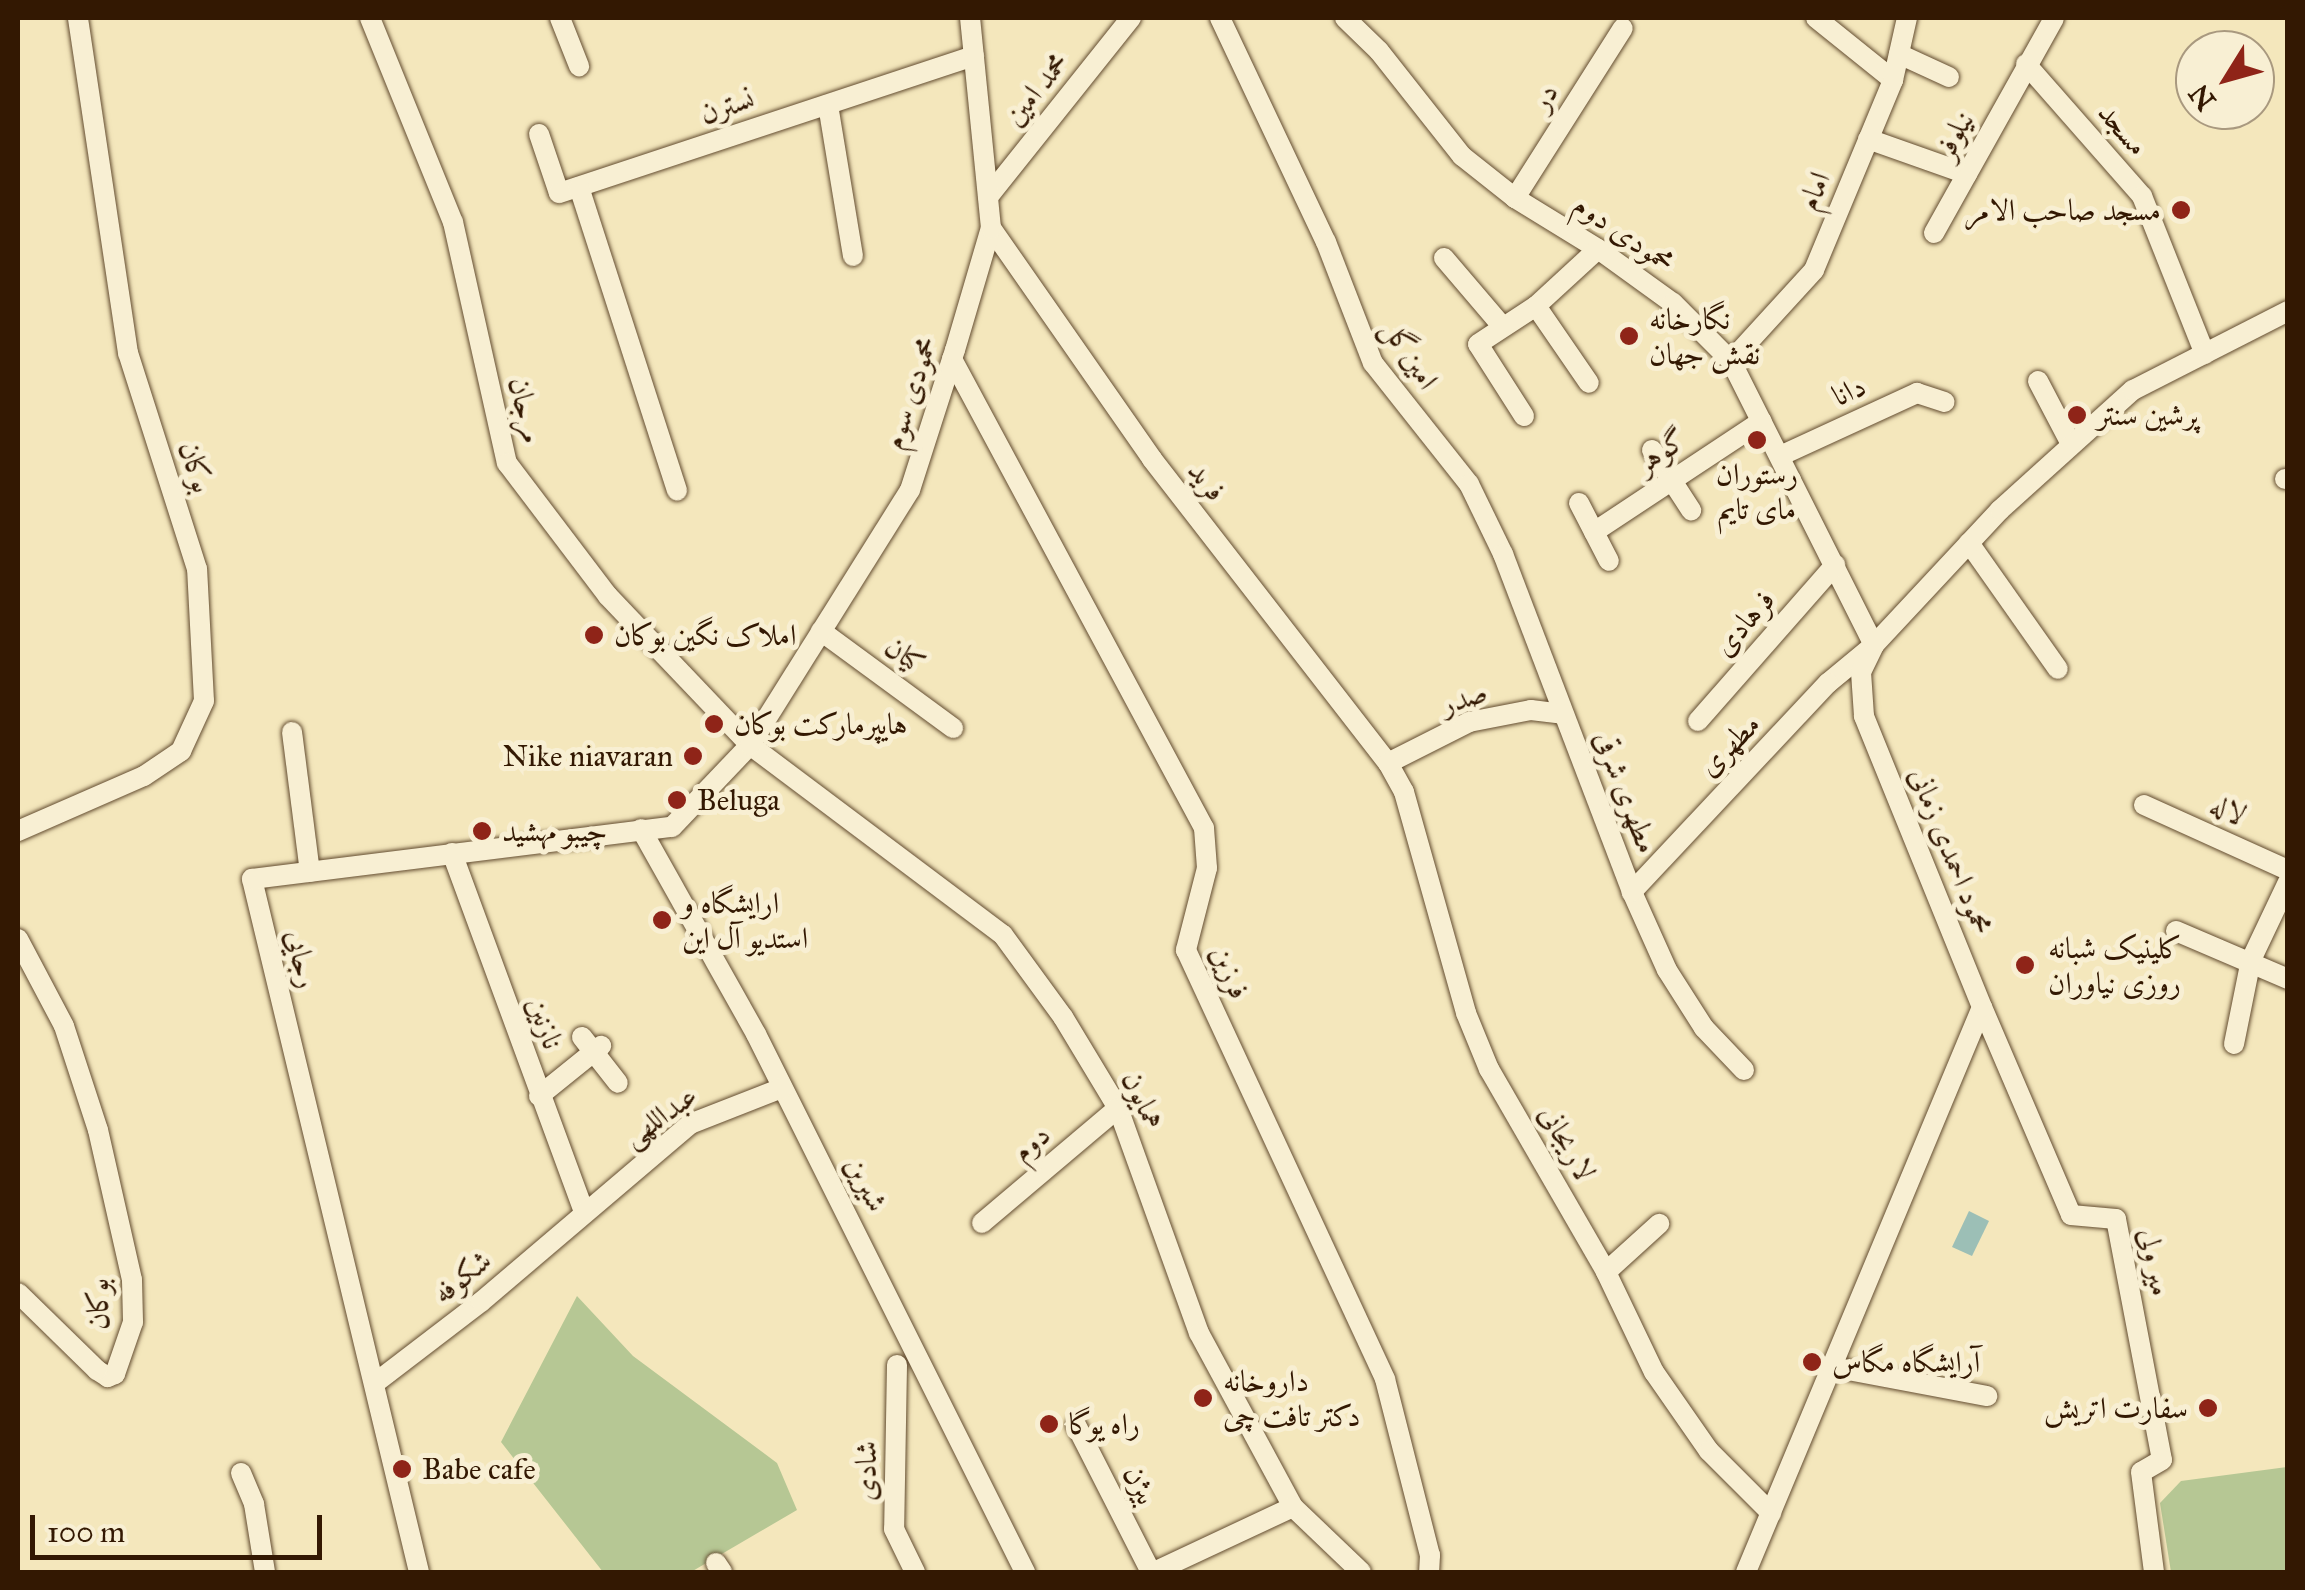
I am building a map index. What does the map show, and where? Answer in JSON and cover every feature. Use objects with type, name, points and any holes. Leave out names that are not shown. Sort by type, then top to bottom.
[{"type":"street","name":"بوکان","points":[[18,831],[144,776],[182,751],[204,701],[197,569],[128,353],[78,18]]},
{"type":"street","name":"مرجان","points":[[370,18],[454,222],[508,463],[608,596],[750,745]]},
{"type":"street","points":[[560,18],[579,66]]},
{"type":"street","name":"محمودی سوم","points":[[750,745],[910,490],[952,359],[991,228],[970,18]]},
{"type":"street","name":"محمد امین","points":[[988,197],[1132,18]]},
{"type":"street","name":"امین‌گل","points":[[1220,18],[1326,242],[1373,364],[1469,484],[1519,592],[1564,714]]},
{"type":"street","name":"محمودی دوم","points":[[1345,18],[1379,51],[1438,130],[1515,198],[1598,248],[1673,303],[1731,361],[1874,645]]},
{"type":"street","points":[[1816,18],[1893,80]]},
{"type":"street","name":"امام","points":[[1731,361],[1814,270],[1893,80],[1907,18]]},
{"type":"street","name":"نیلوفر","points":[[1934,232],[2052,18]]},
{"type":"street","name":"در","points":[[1515,198],[1623,28]]},
{"type":"street","points":[[1899,54],[1948,78]]},
{"type":"street","name":"نسترن","points":[[579,187],[974,56]]},
{"type":"street","name":"مسجد","points":[[2026,64],[2142,196],[2205,354]]},
{"type":"street","points":[[828,105],[853,256]]},
{"type":"street","points":[[539,134],[556,191],[579,187],[677,491]]},
{"type":"street","points":[[1868,139],[1967,174]]},
{"type":"street","name":"فرید","points":[[991,228],[1152,459],[1388,762]]},
{"type":"street","points":[[1524,416],[1480,351],[1484,337],[1536,306],[1598,248]]},
{"type":"street","points":[[1444,258],[1502,326]]},
{"type":"street","points":[[1536,306],[1589,383]]},
{"type":"street","name":"محمود احمدی زمانی","points":[[1982,1007],[1864,716],[1861,672],[1874,645],[1968,543],[2134,390],[2288,310]]},
{"type":"street","name":"فرزین","points":[[952,359],[1204,828],[1207,868],[1186,950],[1385,1379],[1430,1555],[1429,1572]]},
{"type":"street","points":[[2038,381],[2071,444]]},
{"type":"street","name":"دانا","points":[[1780,456],[1917,393],[1945,402]]},
{"type":"street","name":"گوهر","points":[[1594,532],[1762,421]]},
{"type":"street","points":[[1652,450],[1691,510]]},
{"type":"street","points":[[1579,503],[1609,561]]},
{"type":"street","points":[[1968,543],[2058,669]]},
{"type":"street","name":"فرهادی","points":[[1698,721],[1836,565]]},
{"type":"street","name":"کیان","points":[[822,631],[953,728]]},
{"type":"street","name":"مطهری","points":[[1632,892],[1828,683],[1874,645]]},
{"type":"street","name":"صدر","points":[[1388,762],[1469,722],[1530,710],[1564,714]]},
{"type":"street","name":"مطهری شرقی","points":[[1564,714],[1666,970],[1704,1028],[1744,1070]]},
{"type":"street","points":[[292,732],[310,872]]},
{"type":"street","name":"رجایی","points":[[419,1572],[252,880],[672,827],[750,745]]},
{"type":"street","name":"همایون","points":[[750,745],[1003,935],[1063,1017],[1118,1108],[1199,1333],[1293,1507],[1361,1572]]},
{"type":"street","name":"لاریجانی","points":[[1388,762],[1404,792],[1466,1013],[1484,1055],[1606,1272],[1654,1372],[1708,1451],[1772,1513]]},
{"type":"street","name":"لاله","points":[[2144,805],[2288,870]]},
{"type":"street","name":"شیرین","points":[[641,830],[782,1088],[1025,1572]]},
{"type":"street","name":"نازنین","points":[[452,853],[584,1212]]},
{"type":"street","points":[[2234,1044],[2251,960],[2288,882]]},
{"type":"street","points":[[2176,931],[2288,979]]},
{"type":"street","name":"بوکان","points":[[18,940],[64,1026],[98,1130],[132,1280],[133,1322],[115,1374],[108,1377],[97,1370],[18,1293]]},
{"type":"street","points":[[1746,1572],[1982,1007]]},
{"type":"street","name":"میر ولی","points":[[1982,1007],[2072,1215],[2116,1219],[2162,1460],[2140,1472],[2154,1572]]},
{"type":"street","points":[[539,1096],[593,1045],[618,1083]]},
{"type":"street","name":"عبداللهی","points":[[584,1212],[690,1124],[782,1088]]},
{"type":"street","name":"دوم","points":[[982,1223],[1118,1108]]},
{"type":"street","name":"شکوفه","points":[[375,1383],[481,1302],[584,1212]]},
{"type":"street","points":[[1606,1272],[1659,1224]]},
{"type":"street","name":"شادی","points":[[897,1365],[894,1529],[915,1572]]},
{"type":"street","points":[[1832,1367],[1986,1396]]},
{"type":"street","name":"بیژن","points":[[1076,1425],[1152,1572]]},
{"type":"street","points":[[241,1473],[254,1504],[265,1572]]},
{"type":"street","points":[[1152,1572],[1293,1507]]},
{"type":"green space","points":[[577,1296],[633,1356],[777,1463],[797,1510],[691,1572],[603,1572],[501,1442]]},
{"type":"green space","points":[[2287,1467],[2287,1572],[2171,1572],[2160,1503],[2181,1481]]},
{"type":"water","points":[[1969,1211],[1989,1221],[1972,1256],[1952,1247]]},
{"type":"place","name":"مسجد صاحب الامر","points":[[2181,210]]},
{"type":"place","name":"نگارخانه نقش جهان","points":[[1629,336]]},
{"type":"place","name":"پرشین سنتر","points":[[2077,415]]},
{"type":"place","name":"رستوران مای تایم","points":[[1757,440]]},
{"type":"place","name":"املاک نگین بوکان","points":[[594,635]]},
{"type":"place","name":"هایپرمارکت بوکان","points":[[714,724]]},
{"type":"place","name":"Nike niavaran","points":[[693,756]]},
{"type":"place","name":"Beluga","points":[[677,800]]},
{"type":"place","name":"چیبو مهشید","points":[[482,831]]},
{"type":"place","name":"ارایشگاه و استدیو آل این","points":[[662,920]]},
{"type":"place","name":"کلینیک شبانه روزی نیاوران","points":[[2025,965]]},
{"type":"place","name":"آرایشگاه مگاس","points":[[1812,1362]]},
{"type":"place","name":"داروخانه دکتر تافت چی","points":[[1203,1398]]},
{"type":"place","name":"سفارت اتریش","points":[[2208,1408]]},
{"type":"place","name":"راه یوگا","points":[[1049,1424]]},
{"type":"place","name":"Babe cafe","points":[[402,1469]]}]
